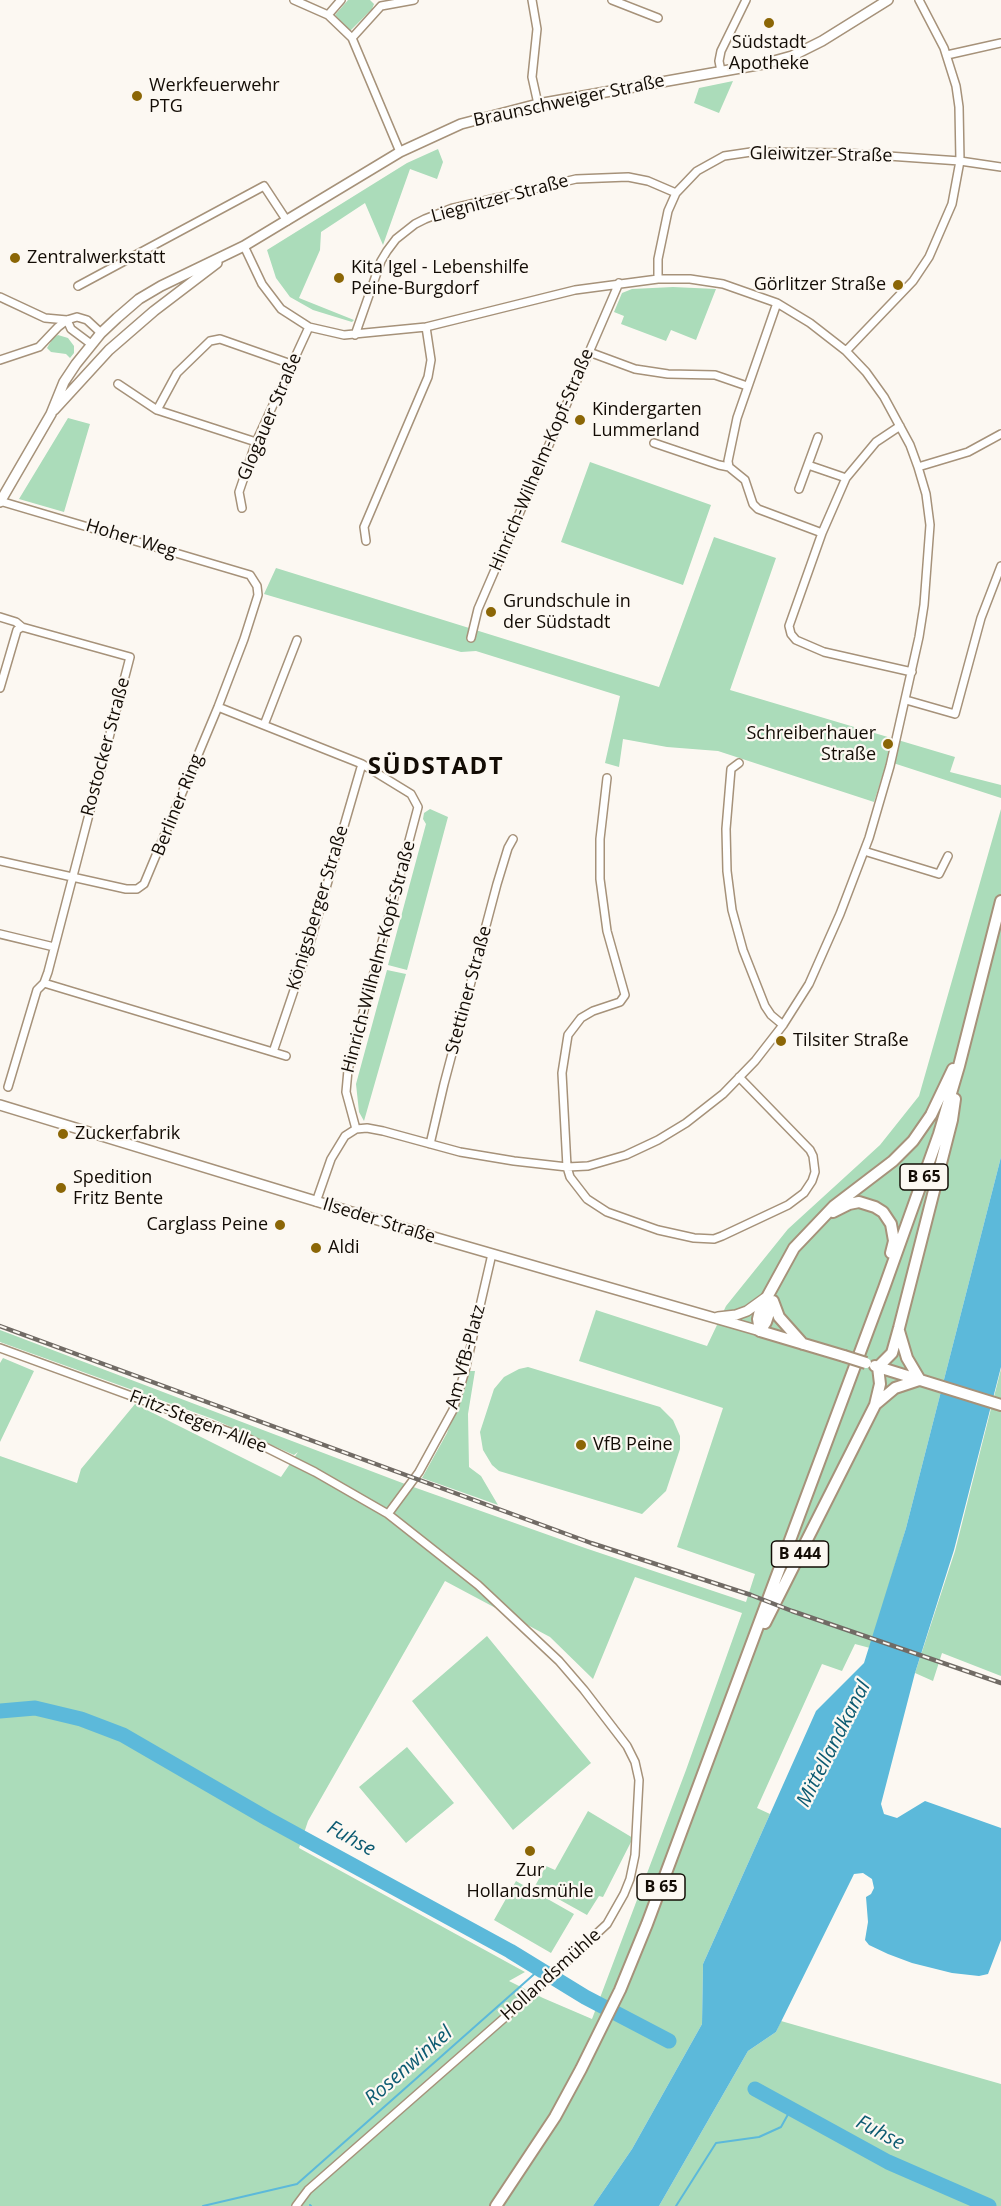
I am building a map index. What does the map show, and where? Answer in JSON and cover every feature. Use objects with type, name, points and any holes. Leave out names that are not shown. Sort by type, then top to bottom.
[{"type":"main road","name":"B 65","points":[[496,2206],[555,2117],[602,2028],[647,1924],[935,1145],[960,1066],[1001,901]]},
{"type":"main road","points":[[965,1044],[931,1115],[913,1141],[893,1161],[849,1193],[794,1248],[758,1319],[760,1331],[1000,1405]]},
{"type":"main road","points":[[878,1367],[892,1353],[899,1328],[952,1120],[960,1066]]},
{"type":"main road","points":[[820,1220],[849,1204],[859,1202],[883,1212],[894,1232],[884,1287]]},
{"type":"main road","points":[[769,1300],[779,1317],[803,1344]]},
{"type":"main road","points":[[899,1328],[907,1358],[920,1380]]},
{"type":"main road","points":[[875,1405],[880,1384],[878,1367]]},
{"type":"main road","points":[[875,1405],[895,1389],[920,1380]]},
{"type":"main road","name":"B 444","points":[[742,1669],[875,1405]]},
{"type":"street","points":[[294,0],[328,15],[352,38],[400,152]]},
{"type":"street","points":[[328,15],[341,0]]},
{"type":"street","points":[[375,0],[381,6]]},
{"type":"street","points":[[352,38],[381,6],[414,0]]},
{"type":"street","points":[[532,0],[537,29],[532,77],[538,104]]},
{"type":"street","points":[[612,0],[658,18]]},
{"type":"street","points":[[721,71],[719,61],[722,51],[746,0]]},
{"type":"street","name":"Braunschweiger Straße","points":[[51,414],[64,382],[91,344],[139,299],[185,273],[244,246],[400,152],[461,124],[538,104],[764,64],[792,56],[822,41],[888,0]]},
{"type":"street","points":[[846,351],[913,281],[929,257],[952,204],[960,161],[959,107],[956,86],[947,55],[919,0]]},
{"type":"street","points":[[947,55],[1001,44]]},
{"type":"street","name":"Gleiwitzer Straße","points":[[658,279],[658,259],[668,211],[676,193],[697,171],[724,156],[741,153],[845,153],[960,161],[1001,167]]},
{"type":"street","name":"Liegnitzer Straße","points":[[355,335],[381,261],[387,251],[409,229],[425,219],[453,208],[576,179],[627,177],[648,181],[676,193]]},
{"type":"street","points":[[78,286],[264,186],[287,221]]},
{"type":"street","points":[[244,246],[262,284],[274,302],[288,315],[309,327],[340,335],[426,327],[575,290],[658,279],[690,279],[723,284],[777,303],[810,323],[846,351],[866,372],[884,397],[918,467],[926,494],[930,525],[924,605],[912,672],[890,766],[864,851],[815,971],[768,1046],[705,1108],[658,1140],[603,1163],[567,1167],[485,1157],[383,1131],[367,1128],[356,1129],[345,1136],[331,1159],[316,1202]]},
{"type":"street","name":"Braunschweiger Straße","points":[[51,414],[109,350],[154,311],[231,253]]},
{"type":"street","name":"Hinrich-Wilhelm-Kopf-Straße","points":[[471,638],[477,609],[618,283]]},
{"type":"street","points":[[0,297],[45,318],[67,320]]},
{"type":"street","points":[[729,467],[728,461],[747,386],[777,303]]},
{"type":"street","points":[[0,360],[39,347],[49,334],[67,320],[76,317],[87,320],[101,333],[109,350]]},
{"type":"street","points":[[67,320],[71,328],[91,344],[109,350]]},
{"type":"street","name":"Glogauer Straße","points":[[242,508],[239,492],[256,442],[309,327]]},
{"type":"street","points":[[366,541],[364,527],[428,377],[432,360],[426,327]]},
{"type":"street","points":[[157,410],[177,373],[210,341],[220,339],[291,364]]},
{"type":"street","points":[[589,352],[635,369],[668,374],[715,375],[747,386]]},
{"type":"street","points":[[118,384],[157,410],[256,442]]},
{"type":"street","points":[[0,502],[51,414]]},
{"type":"street","points":[[900,426],[876,442],[846,478],[822,533],[789,626],[795,640],[824,652],[912,672]]},
{"type":"street","points":[[918,467],[968,452],[1001,434]]},
{"type":"street","points":[[799,489],[818,436]]},
{"type":"street","points":[[654,443],[729,467],[745,480],[753,504],[758,509],[822,533]]},
{"type":"street","points":[[808,465],[846,478]]},
{"type":"street","name":"Hoher Weg","points":[[0,502],[223,566],[250,575],[257,586]]},
{"type":"street","points":[[906,700],[955,714],[981,618],[1001,566]]},
{"type":"street","name":"Berliner Ring","points":[[0,861],[126,889],[136,889],[144,884],[244,639],[258,595],[257,586]]},
{"type":"street","name":"Rostocker Straße","points":[[0,617],[16,622],[22,627],[130,657],[72,876]]},
{"type":"street","points":[[0,688],[17,630],[22,627]]},
{"type":"street","points":[[264,725],[297,639]]},
{"type":"street","points":[[218,707],[362,764]]},
{"type":"street","points":[[739,763],[731,769],[729,788],[726,829],[729,892],[749,968],[765,1006],[771,1015],[783,1025]]},
{"type":"street","name":"Hinrich-Wilhelm-Kopf-Straße","points":[[356,1129],[346,1092],[348,1070],[418,807],[411,794],[362,764]]},
{"type":"street","name":"Königsberger Straße","points":[[273,1052],[310,943],[362,764]]},
{"type":"street","points":[[607,778],[600,839],[600,879],[607,930],[625,995],[620,1002],[593,1011],[581,1018],[568,1035],[562,1072],[567,1167],[570,1177],[580,1191],[596,1206],[638,1224],[694,1238],[714,1239],[788,1205],[804,1193],[813,1181],[815,1172],[813,1156],[739,1077]]},
{"type":"street","name":"Stettiner Straße","points":[[430,1144],[497,884],[513,839]]},
{"type":"street","points":[[864,851],[939,874],[948,856]]},
{"type":"street","points":[[8,1087],[37,990],[44,982],[72,876]]},
{"type":"street","points":[[0,934],[54,947]]},
{"type":"street","points":[[44,982],[286,1056]]},
{"type":"street","name":"Ilseder Straße","points":[[0,1105],[316,1202],[760,1331]]},
{"type":"street","name":"Am VfB-Platz","points":[[388,1514],[419,1472],[453,1410],[465,1371],[492,1254]]},
{"type":"street","points":[[712,1317],[736,1315],[769,1300]]},
{"type":"street","name":"Fritz-Stegen-Allee","points":[[0,1348],[249,1440],[315,1472],[388,1514]]},
{"type":"street","name":"Hollandsmühle","points":[[296,2206],[308,2190],[567,1962],[607,1924],[630,1879],[634,1855],[639,1780],[635,1762],[627,1746],[560,1661],[478,1585],[388,1514]]},
{"type":"green space","points":[[348,0],[370,0],[374,4],[372,9],[350,31],[335,15]]},
{"type":"green space","points":[[733,81],[719,113],[694,103],[699,88]]},
{"type":"green space","points":[[438,149],[443,162],[437,179],[410,169],[383,245],[365,203],[321,232],[320,250],[299,298],[354,320],[352,322],[313,310],[290,297],[276,278],[267,250],[407,163]]},
{"type":"green space","points":[[673,287],[716,289],[696,340],[671,330],[666,341],[621,324],[624,316],[614,312],[622,293],[632,289]]},
{"type":"green space","points":[[58,335],[68,338],[74,346],[74,353],[70,358],[66,354],[51,352],[47,348],[53,338]]},
{"type":"green space","points":[[68,418],[90,424],[64,512],[19,499]]},
{"type":"green space","points":[[590,462],[711,505],[683,585],[561,542]]},
{"type":"green space","points":[[714,537],[776,558],[730,690],[955,757],[950,772],[1001,785],[1001,798],[887,761],[874,802],[718,751],[667,747],[623,739],[619,767],[605,763],[620,696],[476,651],[461,652],[264,594],[276,568],[659,687]]},
{"type":"green space","points":[[430,809],[448,817],[407,970],[388,965],[426,824],[423,819],[424,813]]},
{"type":"green space","points":[[1001,809],[1001,1157],[906,1528],[870,1648],[855,1644],[842,1671],[822,1664],[757,1808],[770,1814],[703,1964],[702,2024],[632,2149],[593,2206],[0,2206],[0,1456],[77,1483],[81,1469],[135,1404],[281,1477],[298,1452],[294,1455],[213,1419],[0,1342],[0,1330],[405,1484],[746,1602],[755,1574],[677,1547],[723,1408],[579,1361],[596,1310],[707,1346],[726,1306],[788,1229],[880,1145],[919,1096]],"holes":[[[635,1577],[742,1613],[686,1770],[592,2019],[509,1981],[525,1972],[299,1848],[308,1821],[445,1581],[550,1637],[593,1679]]]},
{"type":"green space","points":[[387,970],[406,974],[364,1121],[359,1112],[356,1084]]},
{"type":"green space","points":[[3,1358],[34,1371],[0,1442],[0,1363]]},
{"type":"green space","name":"VfB Peine","points":[[528,1367],[660,1407],[673,1420],[680,1436],[680,1449],[666,1491],[642,1514],[499,1471],[492,1465],[483,1450],[480,1432],[494,1389],[504,1377]]},
{"type":"green space","points":[[1001,1369],[1001,1676],[942,1653],[933,1681],[915,1673],[955,1551]]},
{"type":"green space","points":[[469,1371],[475,1371],[468,1414],[469,1467],[481,1476],[498,1505],[422,1478],[447,1433]]},
{"type":"green space","points":[[487,1636],[591,1763],[513,1830],[412,1701]]},
{"type":"green space","points":[[407,1747],[454,1803],[406,1843],[359,1787]]},
{"type":"green space","points":[[588,1811],[633,1838],[603,1897],[599,1896],[587,1915],[535,1886],[546,1866],[555,1870]]},
{"type":"green space","points":[[516,1881],[574,1914],[551,1953],[494,1920]]},
{"type":"green space","points":[[781,2021],[1001,2084],[1001,2206],[659,2206],[748,2051],[776,2032]]},
{"type":"water","name":"Mittellandkanal","points":[[1001,1157],[1001,1367],[954,1550],[915,1673],[881,1804],[884,1814],[897,1818],[925,1801],[1001,1828],[1001,1940],[988,1974],[979,1976],[952,1973],[912,1963],[869,1945],[865,1940],[868,1922],[866,1897],[874,1888],[872,1879],[863,1873],[854,1874],[776,2032],[748,2051],[659,2206],[593,2206],[632,2149],[702,2024],[703,1964],[816,1711],[864,1663],[906,1528]]},
{"type":"waterway","name":"Fuhse","points":[[0,1711],[35,1708],[81,1719],[123,1735],[268,1819],[510,1951],[585,1997],[669,2041]]},
{"type":"waterway","name":"Rosenwinkel","points":[[203,2206],[297,2184],[540,1969]]},
{"type":"waterway","name":"Fuhse","points":[[755,2089],[888,2162],[989,2206]]},
{"type":"waterway","points":[[676,2206],[716,2143],[759,2137],[781,2127],[791,2109]]},
{"type":"railway","points":[[0,1326],[591,1543],[751,1595],[1001,1683]]},
{"type":"place","name":"Südstadt Apotheke","points":[[769,23]]},
{"type":"place","name":"Werkfeuerwehr PTG","points":[[137,96]]},
{"type":"place","name":"Zentralwerkstatt","points":[[15,258]]},
{"type":"place","name":"Kita Igel - Lebenshilfe Peine-Burgdorf","points":[[339,278]]},
{"type":"place","name":"Görlitzer Straße","points":[[898,285]]},
{"type":"place","name":"Kindergarten Lummerland","points":[[580,420]]},
{"type":"place","name":"Grundschule in der Südstadt","points":[[491,612]]},
{"type":"place","name":"Schreiberhauer Straße","points":[[888,744]]},
{"type":"place","name":"Tilsiter Straße","points":[[781,1041]]},
{"type":"place","name":"Zuckerfabrik","points":[[63,1134]]},
{"type":"place","name":"Spedition Fritz Bente","points":[[61,1188]]},
{"type":"place","name":"Carglass Peine","points":[[280,1225]]},
{"type":"place","name":"Aldi","points":[[316,1248]]},
{"type":"place","name":"VfB Peine","points":[[581,1445]]},
{"type":"place","name":"Zur Hollandsmühle","points":[[530,1851]]},
{"type":"district","name":"SÜDSTADT","points":[[436,767]]}]
